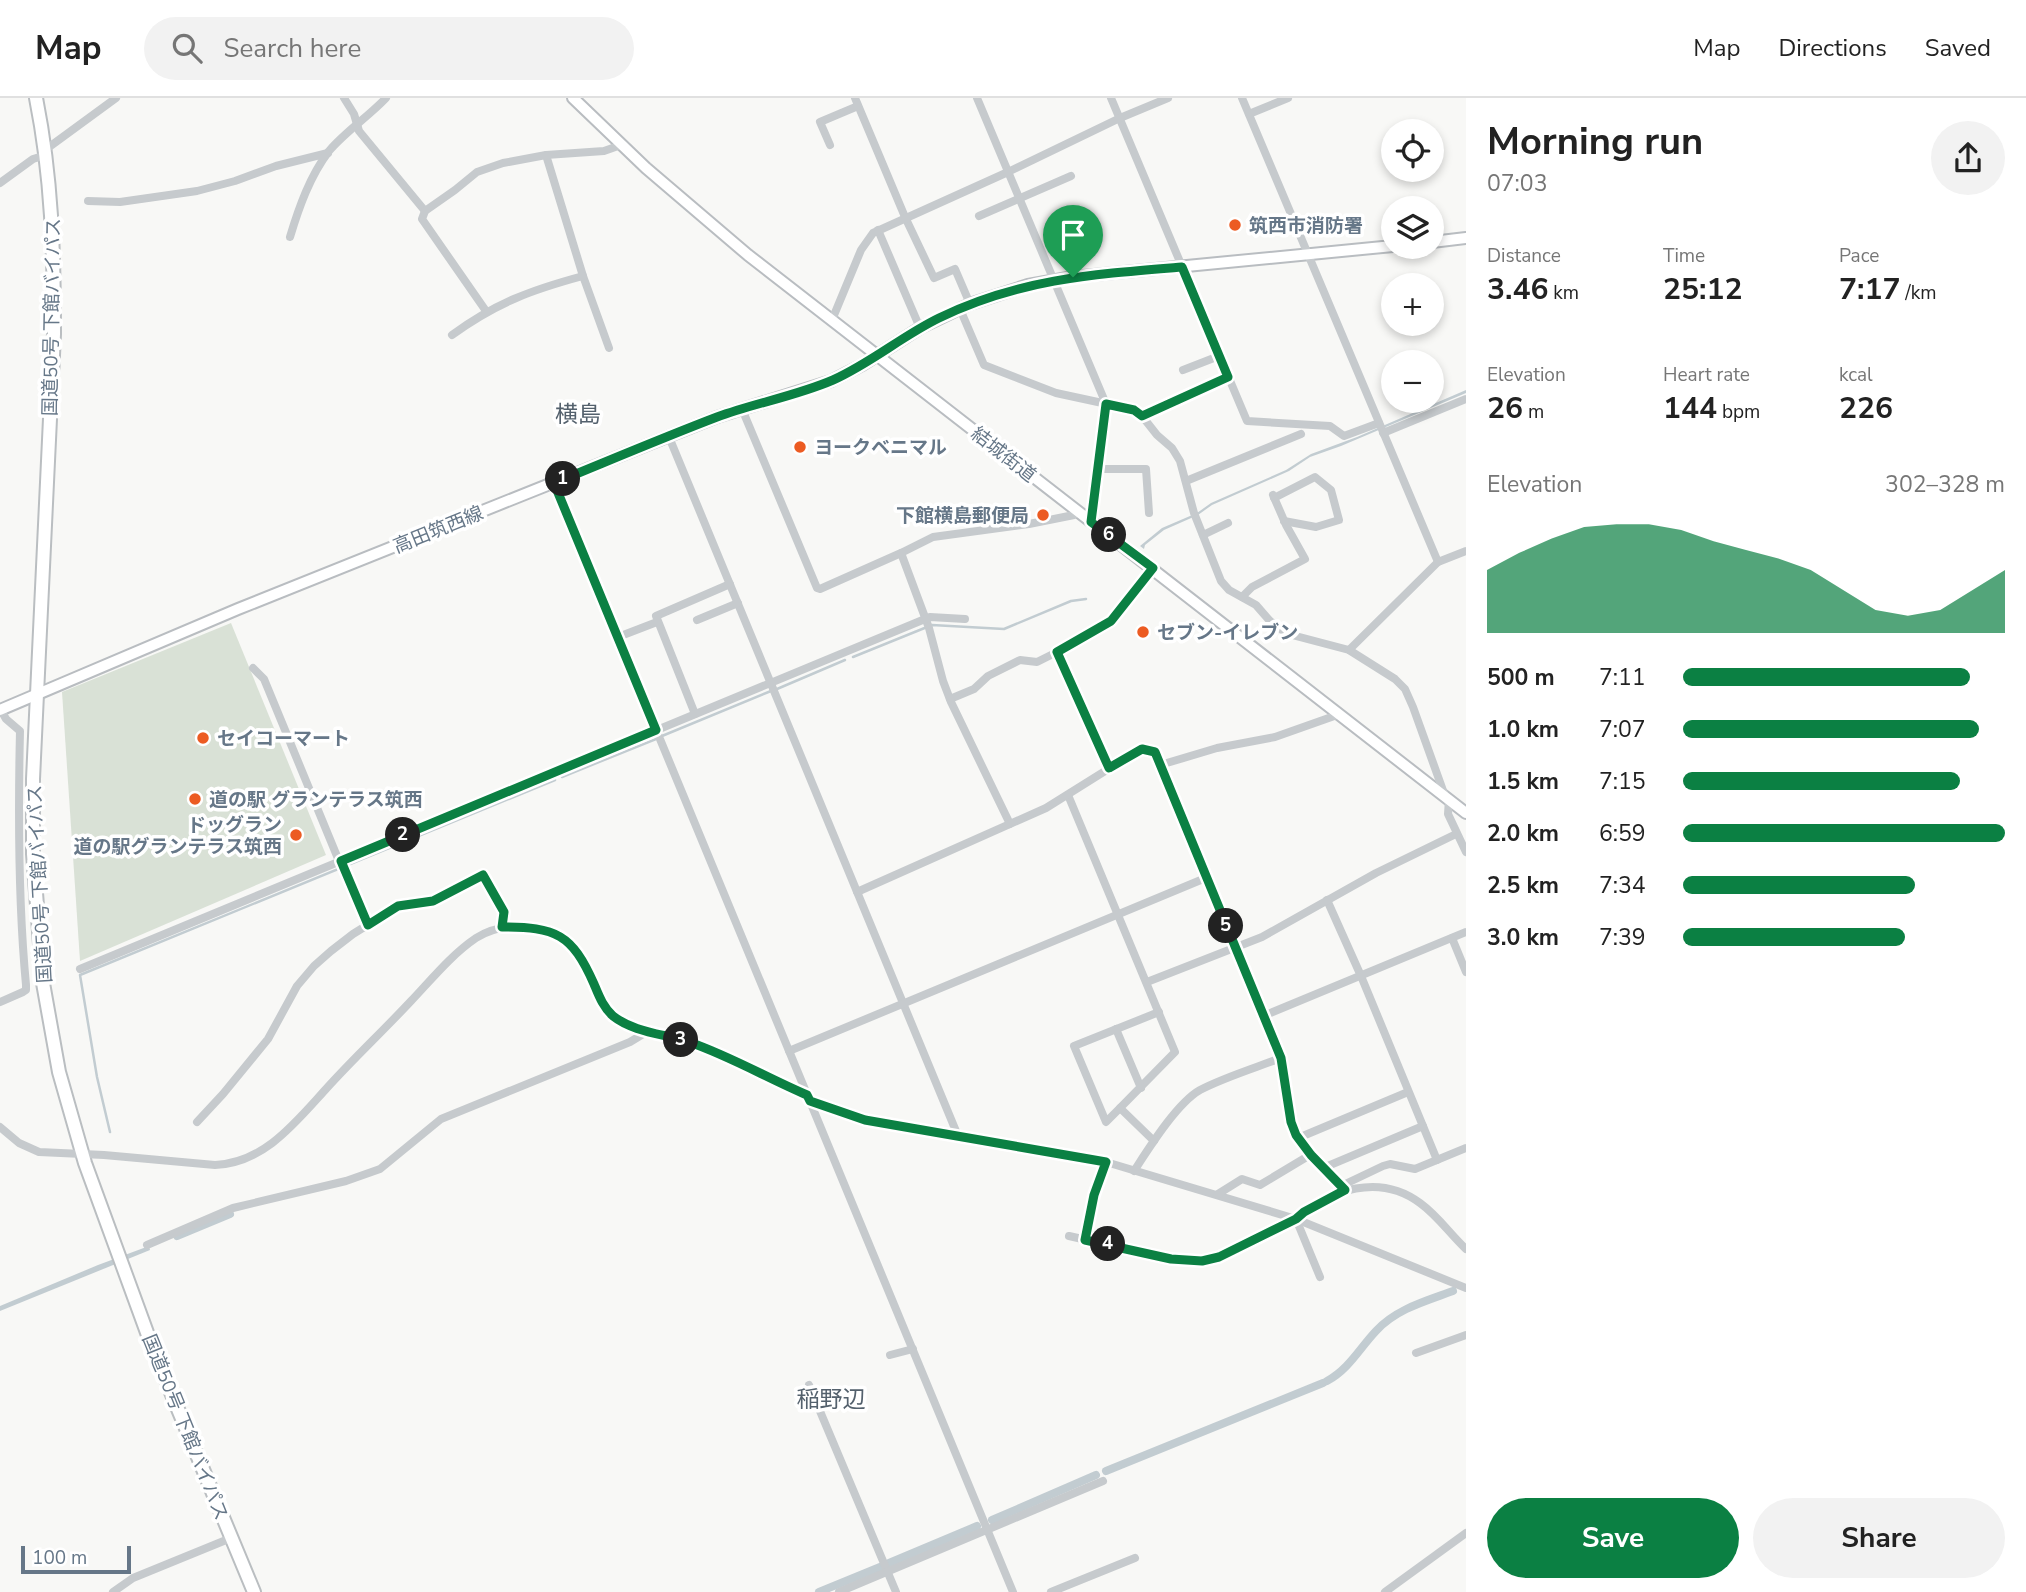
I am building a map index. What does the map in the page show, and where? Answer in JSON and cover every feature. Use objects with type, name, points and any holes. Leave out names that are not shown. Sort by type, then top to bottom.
[{"type":"highway","name":"国道50号 下館バイパス","points":[[36,98],[51,192],[53,233],[54,334],[33,815],[40,959],[50,1029],[82,1153],[153,1349],[254,1592]]},
{"type":"main road","name":"結城街道","points":[[573,98],[621,145],[748,255],[1466,813]]},
{"type":"main road","points":[[1444,241],[1466,238]]},
{"type":"main road","name":"高田筑西線","points":[[1,710],[238,609],[669,437],[742,409],[831,380],[919,328],[965,306],[1009,290],[1054,280],[1381,247]]},
{"type":"street","points":[[344,98],[354,114],[359,131],[425,211]]},
{"type":"street","points":[[290,237],[299,205],[328,153],[386,98]]},
{"type":"street","points":[[977,98],[1106,404],[1091,522]]},
{"type":"street","points":[[1111,98],[1247,421],[1330,426],[1344,436],[1381,428],[1466,399]]},
{"type":"street","points":[[832,320],[861,250],[873,233],[1168,98]]},
{"type":"street","points":[[1242,98],[1438,562]]},
{"type":"street","points":[[1249,114],[1288,98]]},
{"type":"street","points":[[0,183],[121,99]]},
{"type":"street","points":[[830,145],[820,122],[857,102],[905,217],[934,278],[955,269],[984,365],[1056,393],[1134,410],[1142,416],[1172,448],[1180,461],[1195,515],[1221,581],[1229,590],[1256,606],[1282,630],[1349,650],[1395,678],[1405,689],[1447,798],[1448,814],[1466,852]]},
{"type":"street","points":[[486,311],[422,219],[425,211],[477,172],[503,163],[546,155],[604,152],[621,145]]},
{"type":"street","points":[[88,201],[120,202],[197,191],[328,153]]},
{"type":"street","points":[[546,155],[608,348]]},
{"type":"street","points":[[979,216],[1071,176]]},
{"type":"street","points":[[878,230],[919,328]]},
{"type":"street","points":[[453,335],[486,311],[538,289],[583,276]]},
{"type":"street","points":[[1184,370],[1219,356]]},
{"type":"street","points":[[1142,416],[1228,377]]},
{"type":"street","points":[[742,409],[817,588],[820,589],[933,537],[1029,524],[1074,515],[1078,511]]},
{"type":"street","points":[[1186,481],[1301,434]]},
{"type":"street","points":[[669,437],[958,1136]]},
{"type":"street","points":[[1098,469],[1146,469],[1149,513]]},
{"type":"street","points":[[1242,597],[1252,587],[1305,559],[1284,521],[1274,497],[1315,477],[1331,490],[1339,520],[1316,527],[1284,521]]},
{"type":"street","points":[[554,483],[1013,1592]]},
{"type":"street","points":[[1203,535],[1228,523]]},
{"type":"street","points":[[1349,650],[1438,562],[1466,551]]},
{"type":"street","points":[[901,553],[927,623],[950,699],[1010,824]]},
{"type":"street","points":[[950,699],[974,689],[988,676],[1020,660],[1037,662],[1111,621],[1153,568]]},
{"type":"street","points":[[695,714],[656,616],[730,584]]},
{"type":"street","points":[[697,620],[738,603]]},
{"type":"street","points":[[80,969],[658,735],[695,714],[927,623],[930,617],[965,619]]},
{"type":"street","points":[[618,638],[657,622]]},
{"type":"street","points":[[1057,652],[1109,768]]},
{"type":"street","points":[[253,668],[264,679],[368,925]]},
{"type":"street","points":[[0,1002],[23,992],[26,985],[17,841],[20,731],[6,719],[1,710]]},
{"type":"street","points":[[1160,765],[1217,748],[1275,737],[1340,714]]},
{"type":"street","points":[[856,892],[1046,808],[1142,749],[1155,752],[1281,1058],[1291,1122],[1298,1138],[1343,1188],[1376,1186],[1411,1197],[1443,1223],[1466,1249]]},
{"type":"street","points":[[1068,795],[1147,982],[1159,1012],[1175,1052],[1106,1122],[1074,1046],[1159,1012]]},
{"type":"street","points":[[1147,982],[1262,937],[1376,873],[1456,834]]},
{"type":"street","points":[[197,1122],[268,1039],[293,992],[314,966],[343,941],[368,925],[398,906],[433,901],[483,875],[504,912],[502,927]]},
{"type":"street","points":[[789,1051],[1208,877]]},
{"type":"street","points":[[1328,900],[1437,1160]]},
{"type":"street","points":[[0,1127],[32,1150],[49,1153],[82,1153],[215,1165],[236,1163],[254,1155],[285,1134],[447,963],[476,938],[502,927],[537,928],[559,936],[577,951],[600,1000],[610,1013],[628,1025],[697,1045],[808,1098],[865,1120],[1106,1162],[1296,1219],[1466,1289]]},
{"type":"street","points":[[1264,1016],[1466,932]]},
{"type":"street","points":[[1452,939],[1466,972]]},
{"type":"street","points":[[1116,1029],[1141,1088]]},
{"type":"street","points":[[147,1245],[233,1208],[346,1181],[380,1169],[441,1119],[630,1042],[648,1031]]},
{"type":"street","points":[[1135,1171],[1154,1141],[1185,1102],[1198,1091],[1281,1058]]},
{"type":"street","points":[[1298,1138],[1408,1092]]},
{"type":"street","points":[[1120,1108],[1154,1141]]},
{"type":"street","points":[[1323,1168],[1423,1126]]},
{"type":"street","points":[[1069,1236],[1171,1259],[1202,1261],[1219,1257],[1296,1219],[1383,1166],[1390,1164],[1415,1169],[1466,1148]]},
{"type":"street","points":[[1218,1195],[1241,1179],[1260,1185],[1311,1155]]},
{"type":"street","points":[[1085,1240],[1094,1195],[1106,1162]]},
{"type":"street","points":[[1296,1219],[1320,1276]]},
{"type":"street","points":[[1455,1284],[1466,1278]]},
{"type":"street","points":[[1416,1353],[1466,1335]]},
{"type":"street","points":[[890,1355],[913,1349]]},
{"type":"street","points":[[809,1385],[896,1592]]},
{"type":"street","points":[[839,1592],[1103,1481]]},
{"type":"street","points":[[1385,1592],[1466,1533]]},
{"type":"street","points":[[113,1592],[133,1578],[231,1538]]},
{"type":"street","points":[[1051,1592],[1135,1558]]},
{"type":"shaded area","points":[[1466,390],[1466,393],[1444,402],[1444,399]]},
{"type":"shaded area","points":[[1413,413],[1419,413],[1310,457],[1289,471],[1212,505],[1198,515],[1164,530],[1145,545],[1144,549],[1140,546],[1162,528],[1197,513],[1211,503],[1286,470],[1311,454]]},
{"type":"shaded area","points":[[231,623],[326,855],[80,961],[62,692]]},
{"type":"shaded area","points":[[149,1246],[150,1250],[0,1311],[0,1306]]},
{"type":"waterway","points":[[853,657],[932,625],[1004,629],[1071,601],[1086,599]]},
{"type":"waterway","points":[[777,689],[845,660]]},
{"type":"waterway","points":[[662,736],[771,691]]},
{"type":"waterway","points":[[562,777],[656,739]]},
{"type":"waterway","points":[[110,1132],[97,1077],[80,975],[555,780]]},
{"type":"waterway","points":[[177,1236],[230,1214]]},
{"type":"waterway","points":[[1327,1381],[1342,1371],[1384,1323],[1412,1306],[1453,1291]]},
{"type":"waterway","points":[[1106,1471],[1323,1383]]},
{"type":"waterway","points":[[992,1520],[1096,1475]]},
{"type":"waterway","points":[[889,1563],[977,1526]]},
{"type":"waterway","points":[[819,1592],[880,1567]]},
{"type":"place","name":"筑西市消防署","points":[[1235,225]]},
{"type":"place","name":"ヨークベニマル","points":[[800,447]]},
{"type":"place","name":"下館横島郵便局","points":[[1043,515]]},
{"type":"place","name":"セブン-イレブン","points":[[1143,632]]},
{"type":"place","name":"セイコーマート","points":[[203,738]]},
{"type":"place","name":"道の駅 グランテラス筑西","points":[[195,799]]},
{"type":"place","name":"ドッグラン 道の駅グランテラス筑西","points":[[296,835]]},
{"type":"district","name":"横島","points":[[578,414]]},
{"type":"district","name":"稲野辺","points":[[831,1399]]},
{"type":"route","points":[[1182,267],[1228,377],[1142,416],[1134,410],[1106,404],[1091,522],[1153,568],[1111,621],[1057,652],[1109,768],[1142,749],[1155,752],[1281,1058],[1291,1122],[1296,1135],[1311,1155],[1345,1190],[1296,1219],[1219,1257],[1202,1261],[1171,1259],[1085,1240],[1094,1195],[1106,1162],[865,1120],[810,1101],[807,1095],[706,1049],[628,1025],[615,1018],[604,1007],[581,957],[569,944],[559,936],[537,928],[502,927],[504,912],[483,875],[426,904],[398,906],[368,925],[341,861],[656,730],[554,483],[717,417],[831,380],[862,365],[919,328],[970,304],[1028,285],[1073,277],[1182,267]]}]
